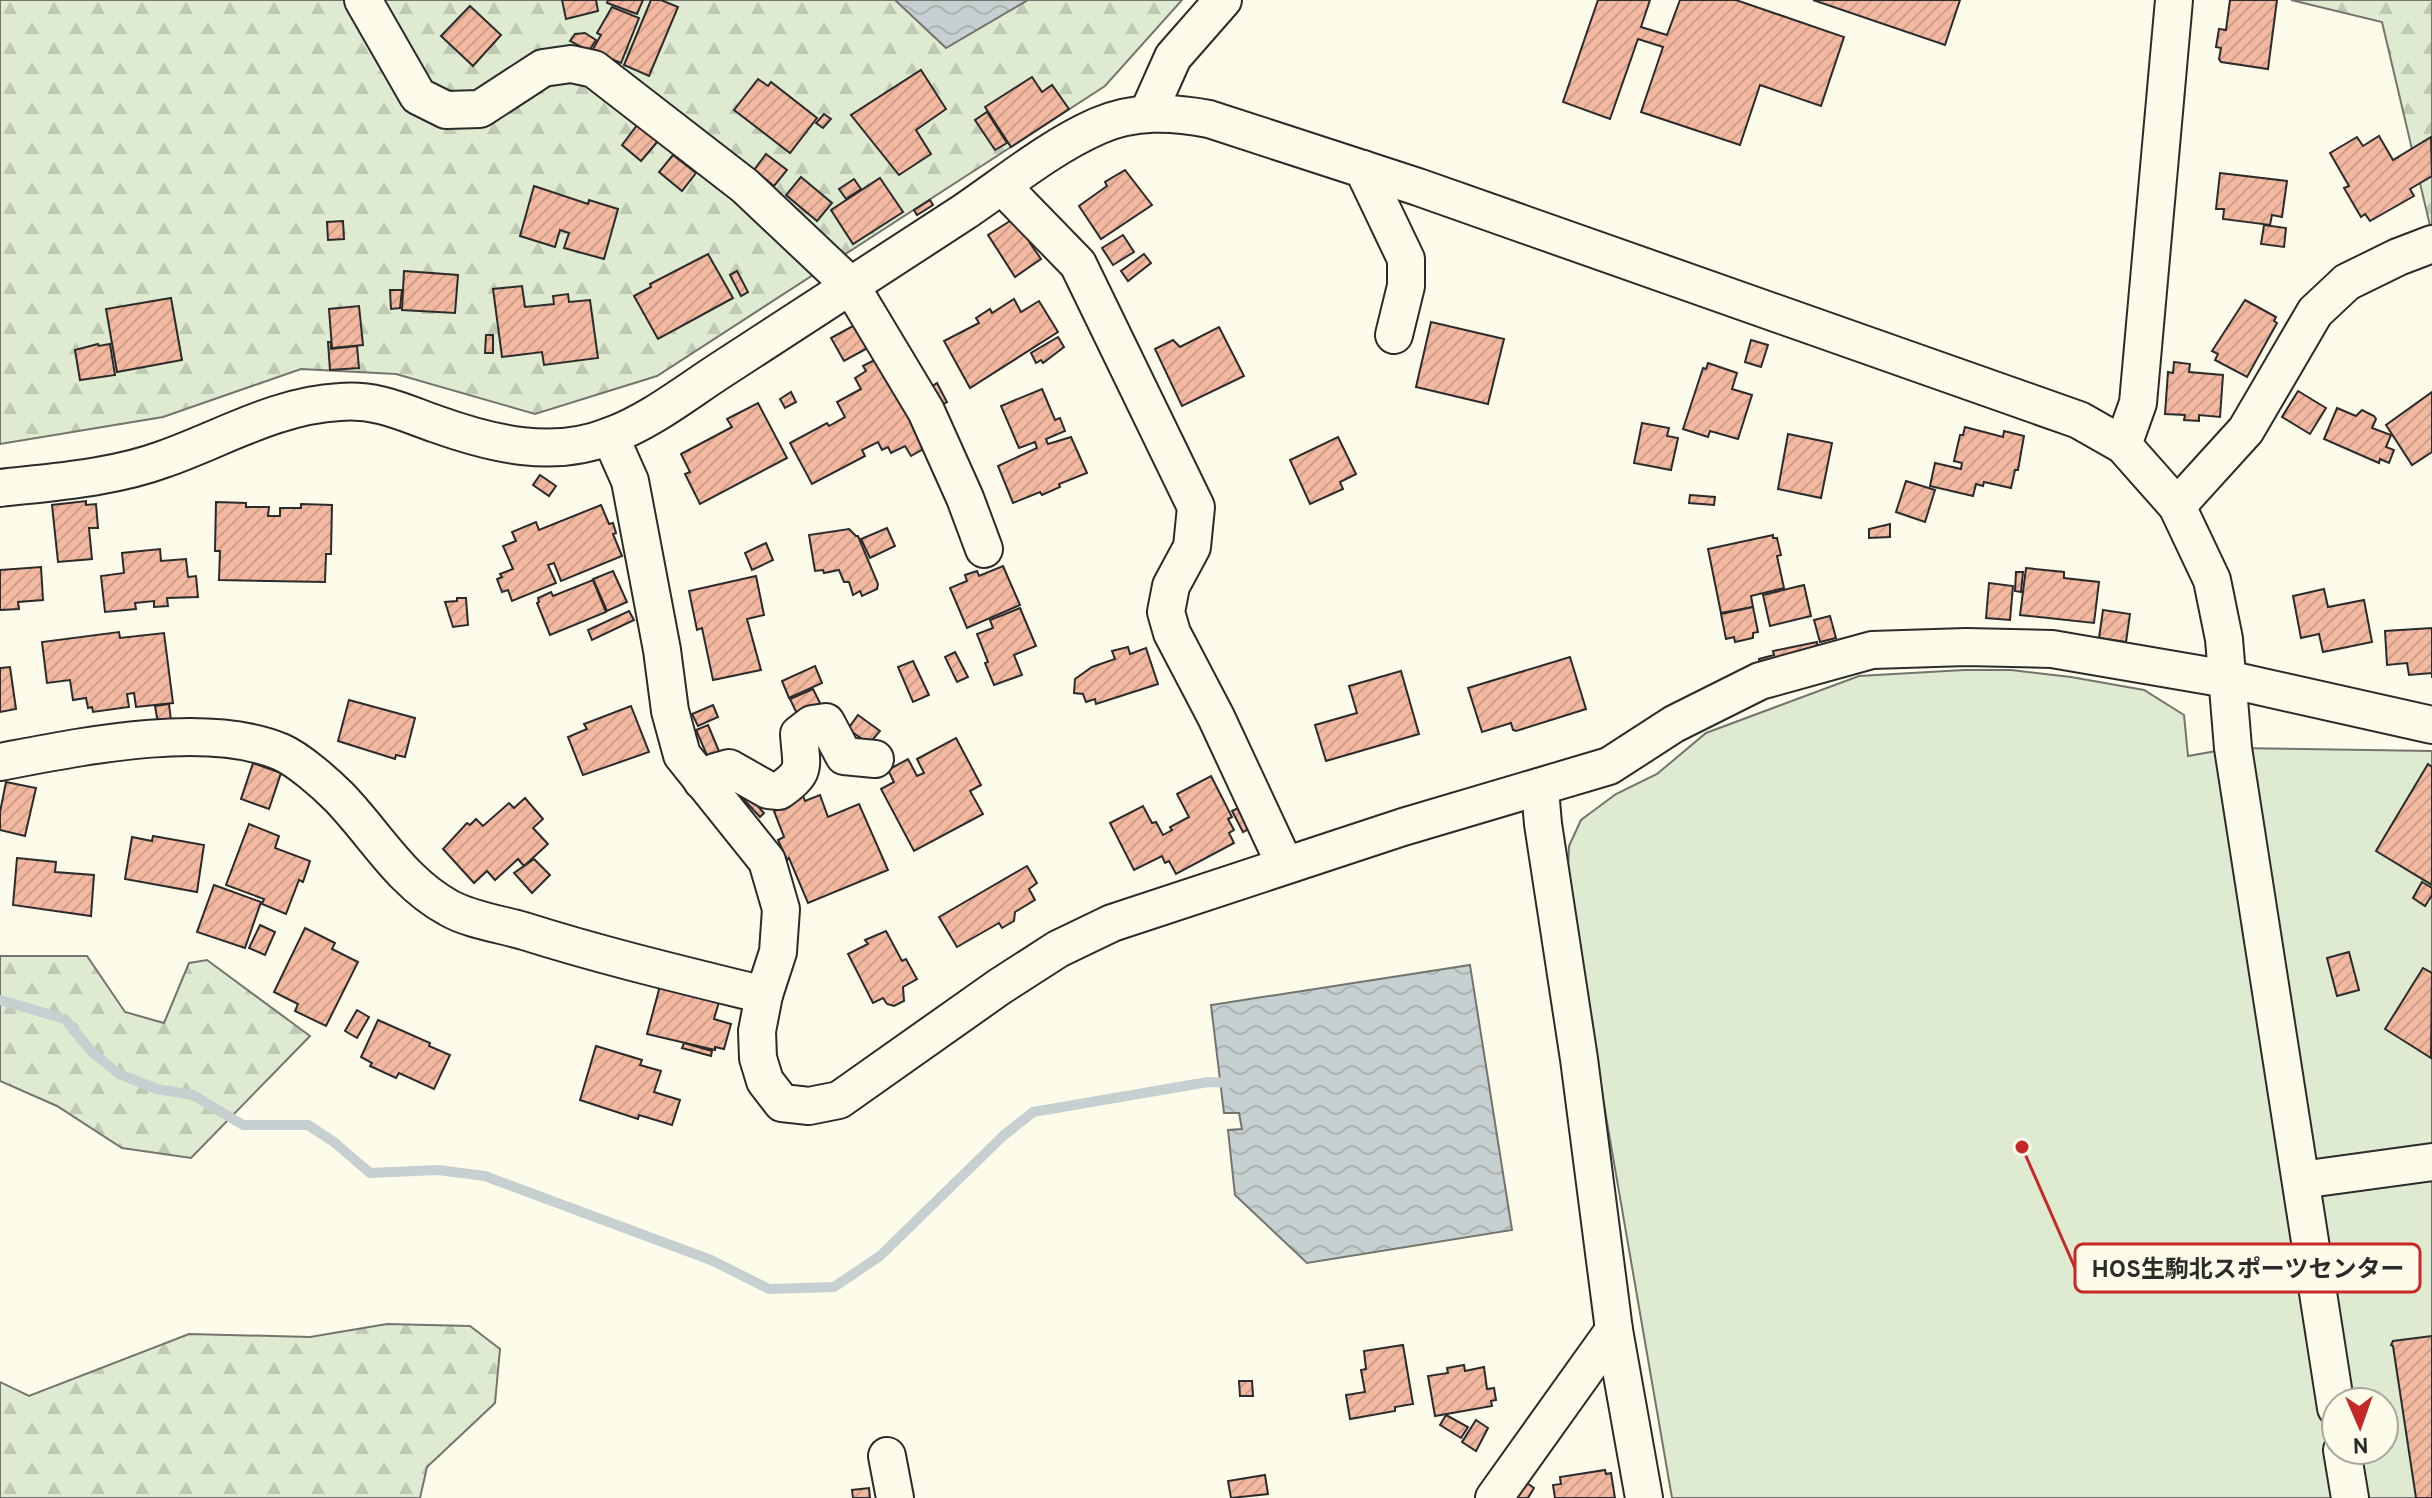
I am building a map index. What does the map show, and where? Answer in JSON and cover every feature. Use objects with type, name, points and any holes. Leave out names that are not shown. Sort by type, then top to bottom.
[{"type":"street","points":[[363,0],[418,96],[446,110],[480,109],[543,68],[571,64],[594,69],[745,186],[851,286],[926,411],[984,549]]},
{"type":"street","points":[[1148,113],[1173,57],[1223,0]]},
{"type":"street","points":[[2123,445],[2138,403],[2174,0]]},
{"type":"street","points":[[0,488],[106,473],[162,460],[231,430],[285,412],[340,401],[390,406],[503,445],[563,449],[610,436],[649,416],[851,286],[1047,154],[1100,125],[1148,113],[1175,113],[1209,119],[1363,169],[2079,420],[2123,445],[2177,506],[2212,580],[2224,639],[2233,748],[2333,1386]]},
{"type":"street","points":[[1363,169],[1406,259],[1406,286],[1394,335]]},
{"type":"street","points":[[1002,186],[1078,264],[1196,507],[1192,547],[1171,586],[1166,612],[1172,633],[1216,717],[1285,865]]},
{"type":"street","points":[[2177,506],[2246,430],[2315,312],[2347,282],[2432,244]]},
{"type":"street","points":[[610,436],[630,481],[670,711],[682,755],[767,861],[781,909],[778,952],[764,995],[757,1031],[758,1058],[765,1081],[782,1103],[809,1106],[839,1100],[1058,949],[1112,923],[1487,801],[1540,789],[1609,766],[1674,724],[1760,681],[1872,650],[1966,647],[2052,649],[2227,679],[2432,725]]},
{"type":"street","points":[[702,781],[715,772],[729,768],[768,790],[779,791],[801,772],[799,734],[812,724],[826,722],[844,756],[875,759]]},
{"type":"street","points":[[0,762],[73,748],[172,738],[227,739],[282,752],[328,786],[362,820],[389,858],[415,884],[450,909],[577,948],[764,995]]},
{"type":"street","points":[[1540,789],[1614,1330],[1644,1498]]},
{"type":"street","points":[[2301,1180],[2432,1162]]},
{"type":"street","points":[[1494,1498],[1614,1330]]},
{"type":"street","points":[[887,1456],[895,1498]]},
{"type":"street","points":[[2345,1466],[2350,1498]]},
{"type":"green space","points":[[0,0],[1182,0],[1105,86],[657,376],[535,414],[396,374],[301,369],[163,417],[0,444]]},
{"type":"green space","points":[[2291,0],[2432,0],[2432,234],[2382,22]]},
{"type":"green space","points":[[2011,670],[2144,690],[2184,715],[2188,756],[2233,748],[2432,751],[2432,1498],[1672,1498],[1567,891],[1569,846],[1581,820],[1616,794],[1657,774],[1706,733],[1859,676]]},
{"type":"green space","points":[[0,956],[87,956],[125,1012],[164,1023],[189,963],[207,960],[310,1036],[191,1158],[122,1148],[57,1106],[0,1081]]},
{"type":"green space","points":[[387,1324],[470,1326],[500,1349],[495,1403],[427,1467],[420,1498],[0,1498],[0,1382],[29,1396],[189,1334],[310,1337]]},
{"type":"water","points":[[895,0],[1028,0],[946,48]]},
{"type":"water","points":[[1470,965],[1512,1230],[1307,1263],[1235,1195],[1228,1130],[1242,1129],[1239,1113],[1224,1113],[1211,1005]]},
{"type":"building","points":[[562,0],[596,0],[598,11],[566,19]]},
{"type":"building","points":[[608,0],[643,0],[637,14],[607,3]]},
{"type":"building","points":[[651,0],[661,0],[678,7],[649,76],[624,65]]},
{"type":"building","points":[[1598,0],[1650,0],[1641,27],[1667,35],[1680,0],[1736,0],[1844,37],[1821,106],[1760,85],[1740,145],[1641,112],[1663,47],[1638,39],[1610,119],[1563,102]]},
{"type":"building","points":[[1813,0],[1960,0],[1945,45]]},
{"type":"building","points":[[2230,0],[2277,0],[2268,69],[2221,62],[2219,59],[2221,48],[2216,47],[2219,29],[2226,30]]},
{"type":"building","points":[[470,6],[501,35],[473,66],[441,36]]},
{"type":"building","points":[[612,7],[639,18],[621,63],[592,51],[601,35],[597,33]]},
{"type":"building","points":[[585,33],[596,40],[589,51],[570,41],[575,34]]},
{"type":"building","points":[[921,70],[946,109],[916,130],[931,154],[899,175],[851,115]]},
{"type":"building","points":[[1032,77],[1042,92],[1052,85],[1069,109],[1011,147],[985,107]]},
{"type":"building","points":[[758,79],[768,86],[771,82],[817,118],[790,153],[734,110]]},
{"type":"building","points":[[987,112],[1007,143],[995,150],[975,120]]},
{"type":"building","points":[[824,114],[831,119],[823,128],[816,123]]},
{"type":"building","points":[[638,124],[658,141],[641,161],[622,145]]},
{"type":"building","points":[[2379,136],[2393,160],[2431,137],[2432,176],[2410,189],[2414,196],[2370,221],[2365,214],[2361,217],[2344,188],[2349,186],[2330,153],[2357,137],[2363,146]]},
{"type":"building","points":[[766,154],[787,170],[774,186],[754,170]]},
{"type":"building","points":[[673,155],[696,173],[682,191],[659,172]]},
{"type":"building","points":[[1125,170],[1152,205],[1101,239],[1079,206],[1107,186],[1105,182]]},
{"type":"building","points":[[2220,173],[2287,181],[2282,217],[2272,215],[2270,225],[2223,219],[2224,209],[2216,209]]},
{"type":"building","points":[[801,177],[832,203],[817,221],[786,195]]},
{"type":"building","points":[[880,178],[903,212],[853,244],[831,210]]},
{"type":"building","points":[[854,179],[861,189],[846,199],[839,189]]},
{"type":"building","points":[[534,186],[588,204],[589,200],[618,209],[604,259],[564,248],[569,233],[560,230],[555,247],[520,236]]},
{"type":"building","points":[[930,200],[933,205],[917,215],[914,210]]},
{"type":"building","points":[[1013,219],[1025,236],[1028,234],[1041,259],[1015,277],[988,235]]},
{"type":"building","points":[[343,221],[344,239],[328,240],[327,222]]},
{"type":"building","points":[[2264,225],[2286,228],[2284,247],[2261,244]]},
{"type":"building","points":[[1123,235],[1134,252],[1113,265],[1102,248]]},
{"type":"building","points":[[708,254],[733,298],[658,339],[634,296],[651,287],[650,284]]},
{"type":"building","points":[[1144,254],[1151,263],[1128,281],[1121,271]]},
{"type":"building","points":[[404,271],[458,275],[455,313],[402,310]]},
{"type":"building","points":[[737,271],[748,292],[741,296],[730,275]]},
{"type":"building","points":[[522,286],[525,307],[554,304],[553,296],[568,294],[569,302],[590,300],[598,358],[544,365],[542,352],[502,357],[493,289]]},
{"type":"building","points":[[390,290],[402,290],[400,308],[391,309]]},
{"type":"building","points":[[171,298],[182,360],[117,372],[106,309]]},
{"type":"building","points":[[1014,299],[1021,312],[1039,301],[1058,332],[970,388],[944,341],[979,323],[976,318],[990,309],[992,313]]},
{"type":"building","points":[[2245,300],[2276,317],[2274,321],[2277,323],[2247,377],[2215,360],[2218,354],[2212,351]]},
{"type":"building","points":[[359,306],[363,345],[332,348],[329,309]]},
{"type":"building","points":[[862,321],[875,344],[844,361],[831,338]]},
{"type":"building","points":[[1431,322],[1504,339],[1488,404],[1416,387]]},
{"type":"building","points":[[1219,327],[1244,376],[1182,406],[1155,349],[1173,340],[1180,347]]},
{"type":"building","points":[[486,335],[493,335],[493,353],[485,353]]},
{"type":"building","points":[[1058,337],[1064,347],[1043,363],[1041,360],[1036,363],[1031,353]]},
{"type":"building","points":[[1751,340],[1768,345],[1761,367],[1745,362]]},
{"type":"building","points":[[328,342],[331,342],[331,349],[357,346],[359,368],[330,370]]},
{"type":"building","points":[[110,344],[115,375],[80,380],[75,350]]},
{"type":"building","points":[[882,356],[925,448],[911,456],[905,446],[891,453],[888,447],[882,450],[878,442],[862,450],[865,456],[812,484],[790,443],[845,417],[837,402],[861,389],[855,378],[866,371],[863,366]]},
{"type":"building","points":[[2174,362],[2190,364],[2189,372],[2223,375],[2220,417],[2199,415],[2199,421],[2184,420],[2185,415],[2165,414],[2168,372],[2173,373]]},
{"type":"building","points":[[1708,363],[1737,373],[1732,389],[1752,395],[1738,439],[1710,431],[1708,437],[1683,429],[1703,368],[1706,369]]},
{"type":"building","points":[[937,383],[947,402],[938,407],[928,389]]},
{"type":"building","points":[[1042,389],[1055,420],[1060,418],[1065,431],[1046,439],[1048,444],[1071,437],[1087,473],[1059,484],[1060,487],[1042,495],[1040,492],[1013,503],[998,466],[1037,448],[1035,442],[1019,448],[1001,406]]},
{"type":"building","points":[[2298,391],[2326,408],[2310,434],[2282,417]]},
{"type":"building","points":[[791,392],[796,402],[785,408],[780,399]]},
{"type":"building","points":[[2432,392],[2432,452],[2412,465],[2386,425]]},
{"type":"building","points":[[758,403],[787,458],[700,504],[685,474],[690,472],[681,454],[732,427],[727,419]]},
{"type":"building","points":[[2337,408],[2356,416],[2362,410],[2374,416],[2376,419],[2372,428],[2391,435],[2386,447],[2394,450],[2389,463],[2380,459],[2379,463],[2324,439]]},
{"type":"building","points":[[1642,423],[1669,428],[1667,436],[1678,438],[1671,470],[1634,463]]},
{"type":"building","points":[[1965,427],[2003,437],[2004,431],[2024,436],[2018,470],[2015,470],[2011,488],[1984,482],[1983,486],[1976,484],[1973,496],[1930,486],[1935,463],[1961,469],[1962,463],[1954,461]]},
{"type":"building","points":[[1788,434],[1832,443],[1821,498],[1778,489]]},
{"type":"building","points":[[1338,437],[1356,474],[1340,482],[1343,489],[1310,504],[1290,460]]},
{"type":"building","points":[[540,475],[556,486],[549,496],[533,485]]},
{"type":"building","points":[[1906,481],[1935,490],[1925,522],[1896,512]]},
{"type":"building","points":[[1690,495],[1715,497],[1714,505],[1689,503]]},
{"type":"building","points":[[86,501],[86,505],[96,504],[98,528],[89,528],[92,559],[58,562],[52,505]]},
{"type":"building","points":[[216,502],[269,507],[268,516],[280,516],[280,508],[301,508],[301,504],[332,505],[331,554],[326,554],[325,582],[219,580],[220,551],[215,551]]},
{"type":"building","points":[[601,505],[609,524],[613,523],[616,533],[613,534],[622,556],[561,581],[554,563],[548,565],[556,583],[512,601],[508,590],[502,592],[497,579],[502,577],[500,574],[513,569],[503,546],[516,541],[512,532],[536,522],[539,530]]},
{"type":"building","points":[[1890,524],[1890,537],[1869,538],[1869,529]]},
{"type":"building","points":[[887,528],[895,546],[870,558],[861,539]]},
{"type":"building","points":[[849,529],[858,536],[878,584],[877,589],[862,596],[860,591],[853,595],[849,582],[844,582],[839,570],[815,571],[809,535]]},
{"type":"building","points":[[1773,535],[1777,538],[1781,555],[1777,556],[1784,588],[1751,596],[1753,607],[1721,613],[1708,549]]},
{"type":"building","points":[[766,543],[773,560],[752,570],[745,553]]},
{"type":"building","points":[[160,549],[161,561],[186,559],[188,577],[196,576],[198,597],[167,598],[168,606],[154,607],[154,601],[135,603],[136,609],[105,612],[101,576],[124,573],[122,553]]},
{"type":"building","points":[[1003,566],[1020,605],[967,628],[950,588],[967,581],[965,575],[977,571],[979,576]]},
{"type":"building","points":[[41,567],[43,600],[18,602],[19,609],[0,610],[0,570]]},
{"type":"building","points":[[2026,568],[2064,572],[2064,578],[2099,582],[2094,623],[2020,615]]},
{"type":"building","points":[[613,571],[627,602],[607,611],[593,579]]},
{"type":"building","points":[[2016,572],[2023,572],[2021,592],[2015,591]]},
{"type":"building","points":[[756,576],[764,615],[747,619],[761,670],[713,680],[702,628],[697,630],[689,591]]},
{"type":"building","points":[[593,580],[606,612],[550,635],[537,603],[538,598],[551,592],[553,596]]},
{"type":"building","points":[[1989,583],[2013,586],[2010,620],[1986,618]]},
{"type":"building","points":[[1804,585],[1811,616],[1770,626],[1763,595]]},
{"type":"building","points":[[2324,589],[2328,607],[2364,600],[2372,642],[2323,652],[2319,634],[2301,638],[2293,596]]},
{"type":"building","points":[[457,598],[466,598],[468,625],[453,627],[445,602],[457,601]]},
{"type":"building","points":[[1753,607],[1758,632],[1753,633],[1753,638],[1735,642],[1734,637],[1726,639],[1721,614]]},
{"type":"building","points":[[1020,608],[1036,646],[1014,655],[1022,675],[994,685],[977,634],[993,628],[990,620]]},
{"type":"building","points":[[2103,610],[2130,614],[2126,642],[2099,638]]},
{"type":"building","points":[[629,611],[634,620],[592,640],[588,630]]},
{"type":"building","points":[[1830,616],[1836,638],[1820,642],[1814,620]]},
{"type":"building","points":[[2432,628],[2432,673],[2409,675],[2407,663],[2387,665],[2385,631]]},
{"type":"building","points":[[119,632],[120,638],[164,633],[173,703],[136,707],[134,693],[127,694],[129,707],[93,712],[92,707],[88,708],[86,698],[73,700],[70,680],[47,683],[42,642]]},
{"type":"building","points":[[1817,642],[1818,648],[1760,663],[1759,659],[1774,655],[1773,651]]},
{"type":"building","points":[[1128,647],[1130,654],[1146,648],[1158,684],[1096,704],[1095,699],[1086,702],[1083,694],[1074,693],[1075,679],[1092,667],[1115,659],[1112,651]]},
{"type":"building","points":[[955,652],[968,677],[957,682],[945,657]]},
{"type":"building","points":[[1570,657],[1586,709],[1516,731],[1511,723],[1482,732],[1468,688]]},
{"type":"building","points":[[913,661],[929,695],[913,702],[898,667]]},
{"type":"building","points":[[815,666],[822,683],[789,698],[782,681]]},
{"type":"building","points":[[10,667],[16,709],[0,712],[0,668]]},
{"type":"building","points":[[1401,671],[1419,734],[1326,761],[1315,725],[1357,713],[1349,686]]},
{"type":"building","points":[[813,689],[822,707],[799,718],[790,699]]},
{"type":"building","points":[[349,700],[415,718],[405,757],[396,755],[395,759],[338,741]]},
{"type":"building","points":[[169,704],[171,721],[158,723],[155,706]]},
{"type":"building","points":[[713,705],[718,717],[698,726],[692,714]]},
{"type":"building","points":[[631,706],[649,752],[583,775],[568,737],[587,729],[584,724]]},
{"type":"building","points":[[858,715],[880,731],[869,744],[848,729]]},
{"type":"building","points":[[708,725],[721,756],[709,760],[696,730]]},
{"type":"building","points":[[956,738],[981,785],[970,791],[983,814],[914,851],[881,789],[894,782],[888,770],[908,759],[917,776],[924,773],[917,759]]},
{"type":"building","points":[[253,763],[281,773],[269,809],[241,799]]},
{"type":"building","points":[[2428,764],[2432,767],[2432,885],[2376,851]]},
{"type":"building","points":[[1211,776],[1232,817],[1228,819],[1234,830],[1229,833],[1234,843],[1176,874],[1169,861],[1165,863],[1162,856],[1134,870],[1110,823],[1143,806],[1163,835],[1172,830],[1170,827],[1189,817],[1177,794]]},
{"type":"building","points":[[6,782],[36,788],[25,836],[0,830]]},
{"type":"building","points":[[736,782],[764,813],[760,817],[731,786]]},
{"type":"building","points":[[801,790],[805,801],[820,795],[828,817],[859,804],[888,870],[808,903],[778,840],[784,837],[774,811],[780,809],[776,800]]},
{"type":"building","points":[[525,798],[543,819],[533,828],[548,844],[524,866],[518,859],[495,880],[487,871],[474,883],[443,849],[467,823],[470,825],[476,819],[483,826],[509,803],[514,808]]},
{"type":"building","points":[[1240,807],[1250,828],[1243,832],[1232,811]]},
{"type":"building","points":[[249,824],[279,836],[275,848],[310,861],[286,914],[262,904],[264,899],[226,885]]},
{"type":"building","points":[[153,836],[204,845],[197,892],[125,879],[132,837],[152,841]]},
{"type":"building","points":[[17,858],[56,862],[55,872],[94,875],[91,916],[13,905]]},
{"type":"building","points":[[534,859],[550,875],[532,893],[514,873]]},
{"type":"building","points":[[1027,866],[1037,883],[1029,889],[1035,900],[1015,912],[1014,921],[1002,928],[999,923],[957,947],[939,917]]},
{"type":"building","points":[[2422,882],[2432,888],[2432,895],[2425,906],[2413,898]]},
{"type":"building","points":[[214,885],[261,902],[245,948],[197,932]]},
{"type":"building","points":[[260,925],[275,932],[265,955],[249,948]]},
{"type":"building","points":[[305,928],[335,943],[332,949],[358,962],[326,1026],[295,1011],[298,1004],[274,992]]},
{"type":"building","points":[[886,931],[902,961],[906,959],[917,979],[903,987],[904,1001],[894,1006],[887,1004],[883,998],[873,1003],[848,954],[868,944],[865,940]]},
{"type":"building","points":[[2349,952],[2359,990],[2337,996],[2327,958]]},
{"type":"building","points":[[2423,968],[2432,973],[2431,1058],[2385,1029]]},
{"type":"building","points":[[660,986],[719,1002],[714,1019],[731,1024],[724,1049],[715,1047],[715,1050],[647,1034]]},
{"type":"building","points":[[357,1010],[369,1017],[357,1038],[345,1031]]},
{"type":"building","points":[[378,1020],[450,1055],[434,1089],[399,1073],[396,1078],[370,1066],[372,1063],[361,1057]]},
{"type":"building","points":[[684,1043],[712,1051],[711,1056],[682,1048]]},
{"type":"building","points":[[596,1046],[642,1060],[640,1065],[661,1071],[654,1092],[680,1100],[672,1125],[639,1115],[638,1119],[580,1100]]},
{"type":"building","points":[[2432,1336],[2432,1498],[2416,1498],[2391,1345],[2393,1341]]},
{"type":"building","points":[[1403,1345],[1413,1404],[1395,1407],[1395,1411],[1350,1419],[1346,1395],[1365,1392],[1361,1370],[1366,1369],[1364,1351]]},
{"type":"building","points":[[1464,1365],[1465,1371],[1484,1367],[1487,1389],[1494,1388],[1496,1400],[1491,1401],[1492,1406],[1435,1416],[1428,1376],[1448,1373],[1447,1368]]},
{"type":"building","points":[[1239,1381],[1252,1381],[1253,1396],[1240,1396]]},
{"type":"building","points":[[1446,1415],[1468,1427],[1461,1438],[1440,1425]]},
{"type":"building","points":[[1476,1420],[1488,1428],[1476,1451],[1462,1442]]},
{"type":"building","points":[[1605,1470],[1606,1474],[1611,1473],[1615,1498],[1555,1498],[1553,1485],[1561,1484],[1560,1477]]},
{"type":"building","points":[[1265,1475],[1268,1494],[1231,1498],[1228,1481]]},
{"type":"building","points":[[1527,1483],[1534,1488],[1528,1498],[1517,1498]]},
{"type":"building","points":[[869,1488],[870,1498],[853,1498],[852,1490]]},
{"type":"waterway","points":[[0,1000],[65,1019],[91,1051],[119,1074],[157,1089],[193,1095],[243,1125],[308,1125],[334,1142],[370,1173],[438,1170],[485,1176],[711,1260],[769,1289],[834,1287],[880,1256],[1003,1136],[1033,1112],[1208,1082],[1233,1083]]},
{"type":"place","name":"HOS生駒北スポーツセンター","points":[[2022,1147]]}]
